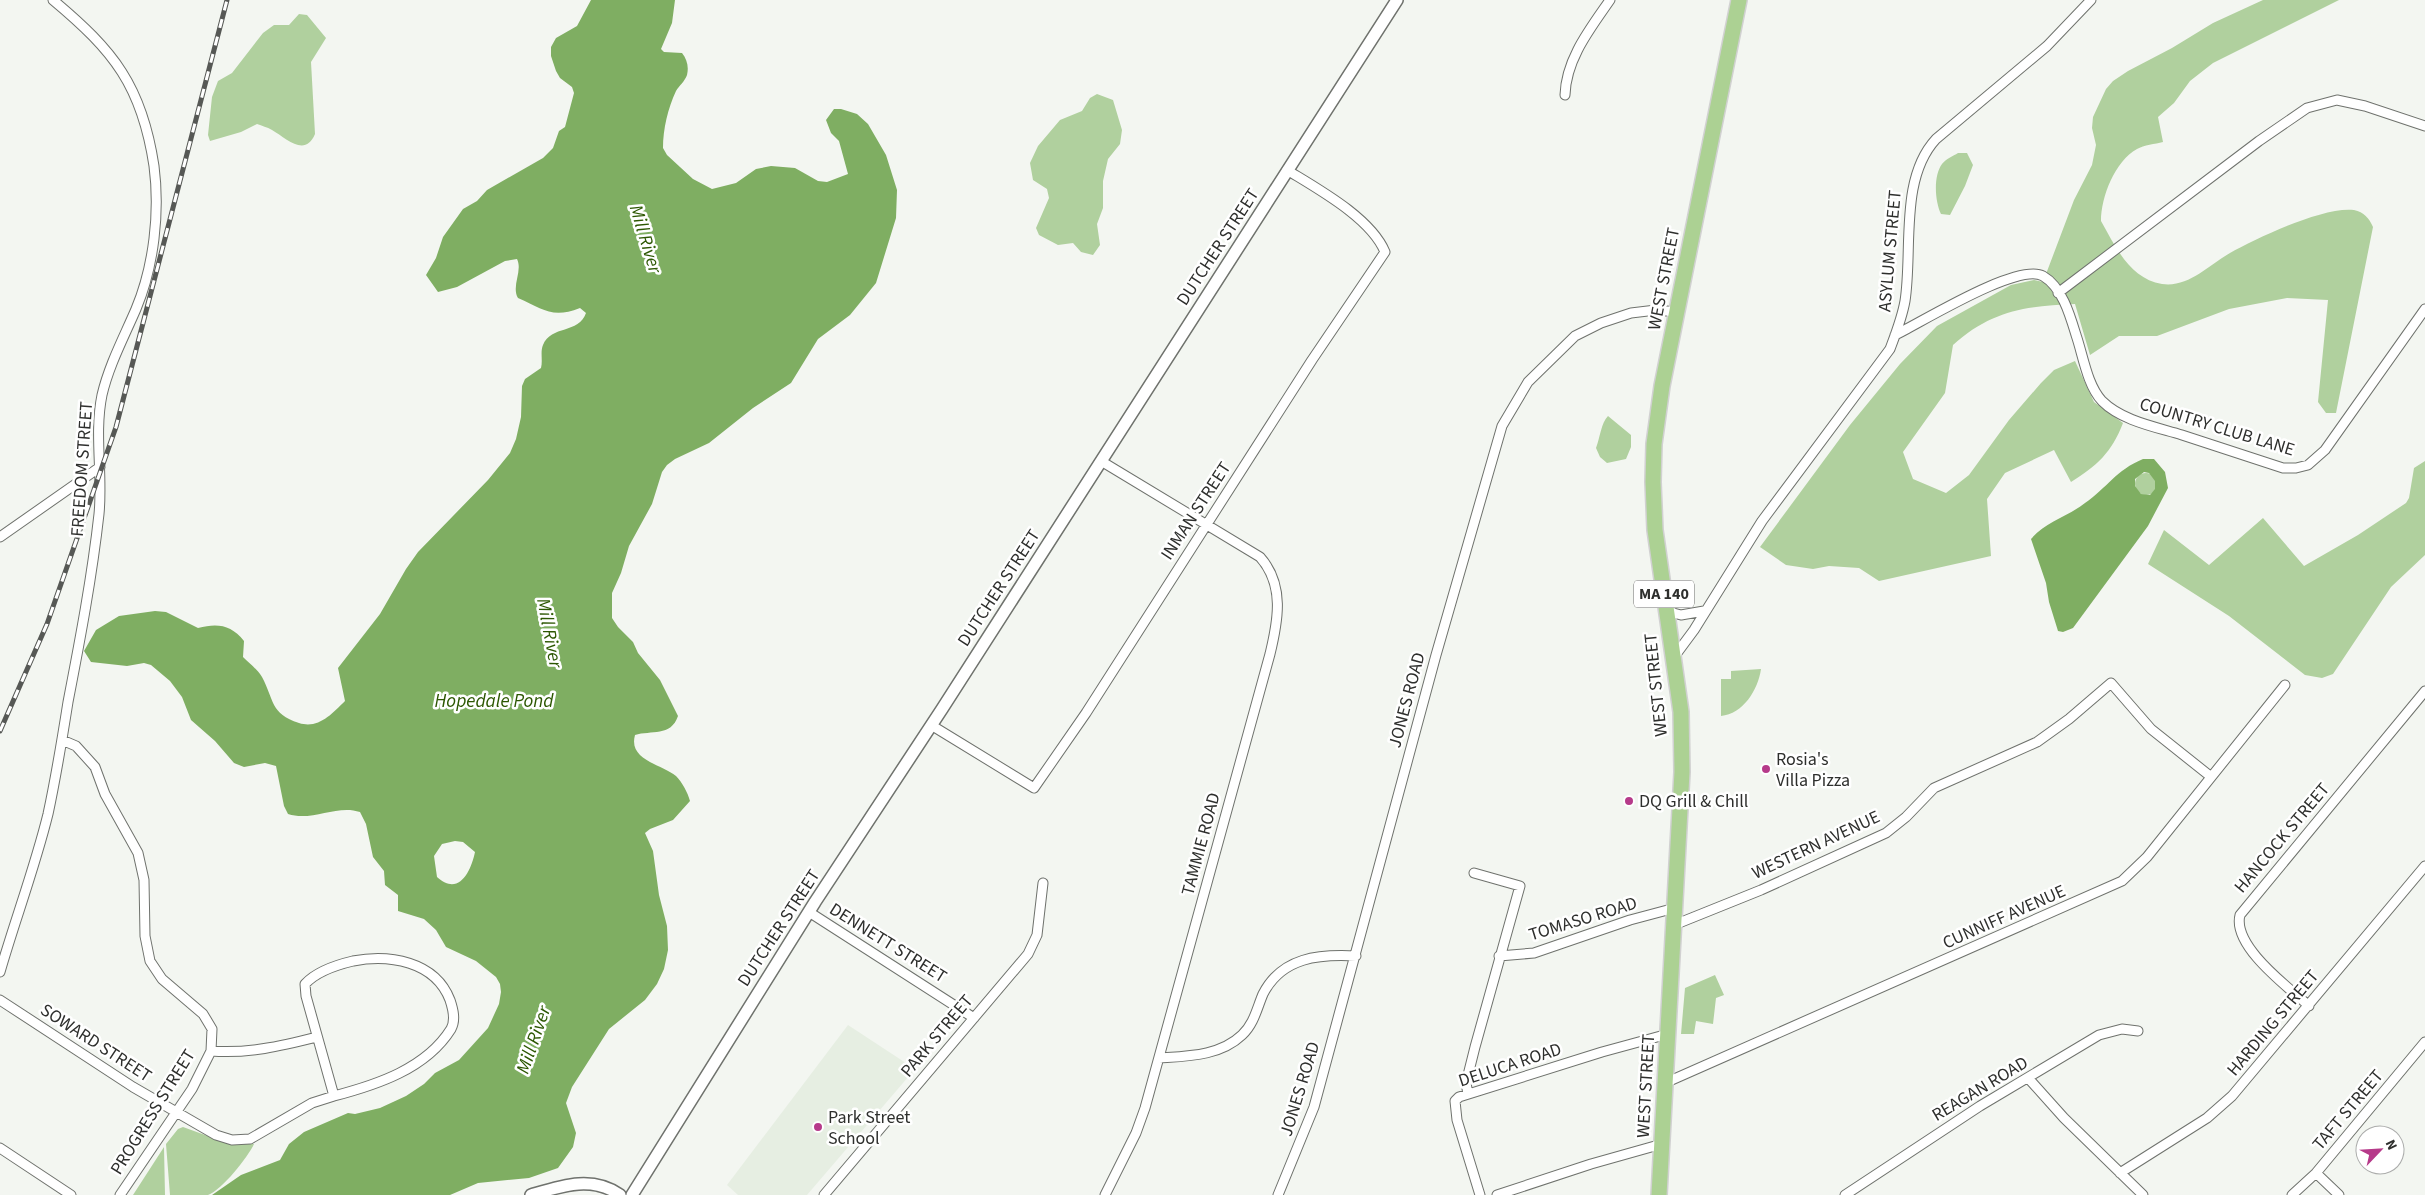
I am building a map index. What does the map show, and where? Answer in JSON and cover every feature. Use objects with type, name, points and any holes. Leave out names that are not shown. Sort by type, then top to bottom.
[{"type":"main road","name":"WEST STREET","points":[[1659,1195],[1682,772],[1681,712],[1656,530],[1653,482],[1654,444],[1662,386],[1739,0]]},
{"type":"street","name":"FREEDOM STREET","points":[[0,972],[47,816],[62,740],[99,513],[99,430],[102,396],[113,361],[144,286],[155,216],[154,174],[145,120],[127,78],[117,61],[84,26],[53,0]]},
{"type":"street","name":"DUTCHER STREET","points":[[632,1195],[808,912],[932,725],[1397,0]]},
{"type":"street","points":[[1565,95],[1568,73],[1573,58],[1610,0]]},
{"type":"street","name":"ASYLUM STREET","points":[[1674,657],[1694,630],[1704,611],[1762,521],[1890,349],[1905,301],[1912,190],[1921,158],[1936,139],[2047,46],[2092,0]]},
{"type":"street","points":[[2058,292],[2258,141],[2307,108],[2337,100],[2365,106],[2425,126]]},
{"type":"street","name":"INMAN STREET","points":[[932,725],[1034,788],[1086,713],[1312,360],[1385,252],[1379,238],[1351,214],[1320,190],[1287,170]]},
{"type":"street","name":"COUNTRY CLUB LANE","points":[[1895,336],[1972,294],[2015,276],[2038,274],[2050,281],[2058,292],[2068,312],[2095,390],[2110,407],[2142,422],[2283,468],[2296,468],[2314,461],[2337,436],[2425,309]]},
{"type":"street","name":"JONES ROAD","points":[[1278,1195],[1314,1107],[1436,655],[1502,426],[1528,382],[1575,336],[1601,323],[1631,313],[1656,310],[1677,312]]},
{"type":"street","name":"TAMMIE ROAD","points":[[1101,461],[1206,526],[1251,551],[1263,562],[1276,588],[1278,618],[1270,654],[1142,1120],[1105,1195]]},
{"type":"street","points":[[0,536],[100,467]]},
{"type":"street","points":[[1666,611],[1682,615],[1704,611]]},
{"type":"street","name":"WESTERN AVENUE","points":[[1674,925],[1761,890],[1886,832],[1906,817],[1934,788],[2037,742],[2069,719],[2112,683],[2152,729],[2210,776]]},
{"type":"street","name":"CUNNIFF AVENUE","points":[[1665,1083],[2117,885],[2147,857],[2210,776],[2285,685]]},
{"type":"street","name":"HANCOCK STREET","points":[[2309,1006],[2261,962],[2248,946],[2240,928],[2240,915],[2425,691]]},
{"type":"street","name":"PROGRESS STREET","points":[[62,740],[76,746],[95,767],[105,794],[138,853],[144,880],[145,936],[150,961],[162,979],[197,1008],[212,1029],[211,1051],[192,1089],[120,1195]]},
{"type":"street","name":"HARDING STREET","points":[[2120,1173],[2207,1118],[2232,1096],[2425,866]]},
{"type":"street","name":"TOMASO ROAD","points":[[1468,1094],[1466,1083],[1499,956],[1520,886],[1474,872]]},
{"type":"street","name":"PARK STREET","points":[[824,1195],[1032,948],[1038,927],[1042,884]]},
{"type":"street","name":"TOMASO ROAD","points":[[1499,956],[1534,952],[1630,920],[1675,908]]},
{"type":"street","name":"DENNETT STREET","points":[[808,912],[974,1018]]},
{"type":"street","points":[[1159,1058],[1210,1052],[1234,1042],[1251,1025],[1268,986],[1280,973],[1295,962],[1319,956],[1356,956]]},
{"type":"street","points":[[385,958],[411,963],[433,976],[442,985],[453,1008],[452,1028],[426,1056],[381,1082],[334,1096],[306,996],[305,984],[316,974],[346,962],[385,958]]},
{"type":"street","name":"SOWARD STREET","points":[[0,1000],[175,1113],[216,1135],[232,1140],[250,1139],[312,1103],[334,1096]]},
{"type":"street","name":"REAGAN ROAD","points":[[1844,1195],[1980,1106],[2029,1079],[2099,1035],[2122,1029],[2138,1030]]},
{"type":"street","name":"DELUCA ROAD","points":[[1480,1195],[1457,1120],[1456,1101],[1458,1096],[1668,1034]]},
{"type":"street","points":[[211,1051],[235,1053],[258,1051],[317,1037]]},
{"type":"street","name":"TAFT STREET","points":[[2292,1195],[2316,1174],[2425,1042]]},
{"type":"street","points":[[2029,1079],[2064,1118],[2143,1195]]},
{"type":"street","points":[[1497,1195],[1591,1164],[1662,1144]]},
{"type":"street","points":[[0,1148],[71,1195]]},
{"type":"street","points":[[2316,1174],[2339,1195]]},
{"type":"street","points":[[531,1195],[585,1183],[605,1186],[620,1195]]},
{"type":"shaded area","points":[[2263,0],[2339,0],[2213,63],[2190,81],[2174,103],[2158,117],[2163,142],[2137,149],[2122,162],[2116,171],[2104,201],[2101,221],[2118,251],[2141,276],[2162,284],[2172,284],[2181,283],[2189,279],[2230,253],[2291,224],[2341,210],[2358,211],[2368,218],[2373,227],[2336,413],[2326,413],[2318,402],[2328,300],[2287,298],[2229,309],[2157,336],[2119,336],[2090,355],[2075,304],[2024,309],[1995,318],[1981,325],[1953,345],[1945,393],[1903,452],[1913,479],[1946,493],[1969,475],[2009,420],[2041,383],[2054,370],[2075,361],[2094,402],[2123,423],[2109,450],[2096,464],[2071,482],[2054,450],[2005,473],[1987,499],[1991,556],[1879,581],[1859,568],[1829,566],[1813,569],[1786,565],[1760,547],[1850,425],[1900,364],[1937,326],[2011,285],[2034,280],[2043,282],[2074,200],[2092,165],[2096,145],[2092,128],[2093,117],[2106,89],[2113,81],[2213,23]]},
{"type":"shaded area","points":[[299,14],[307,15],[326,38],[311,62],[315,134],[311,141],[306,145],[295,144],[270,129],[257,124],[241,132],[210,141],[208,135],[212,97],[218,81],[232,73],[263,33],[274,25],[289,25]]},
{"type":"shaded area","points":[[1097,94],[1113,100],[1122,130],[1120,144],[1108,159],[1103,181],[1103,208],[1097,224],[1100,245],[1093,255],[1081,252],[1073,243],[1058,245],[1039,235],[1036,228],[1049,198],[1047,189],[1033,180],[1030,163],[1038,146],[1060,120],[1082,111],[1090,98]]},
{"type":"shaded area","points":[[1958,153],[1967,153],[1973,165],[1965,186],[1950,215],[1941,214],[1936,196],[1937,175],[1942,164]]},
{"type":"shaded area","points":[[1608,416],[1631,435],[1631,447],[1626,459],[1607,463],[1600,457],[1596,448],[1602,427]]},
{"type":"shaded area","points":[[2425,461],[2425,555],[2391,587],[2333,674],[2322,678],[2305,675],[2229,616],[2148,564],[2164,530],[2209,565],[2263,518],[2304,566],[2358,535],[2406,503],[2409,498],[2414,468]]},
{"type":"shaded area","points":[[2146,473],[2154,476],[2157,484],[2154,492],[2146,495],[2138,492],[2135,484],[2138,476]]},
{"type":"shaded area","points":[[1761,669],[1757,685],[1743,706],[1736,711],[1721,716],[1721,679],[1731,679],[1731,671]]},
{"type":"shaded area","points":[[1715,975],[1724,995],[1716,998],[1713,1024],[1696,1021],[1694,1034],[1681,1034],[1685,988]]},
{"type":"shaded area","name":"Park Street School","points":[[848,1025],[915,1069],[807,1195],[738,1195],[727,1185]]},
{"type":"shaded area","points":[[183,1127],[227,1143],[254,1144],[234,1172],[214,1192],[208,1195],[170,1195],[166,1144],[178,1129]]},
{"type":"shaded area","points":[[164,1147],[165,1195],[133,1195]]},
{"type":"water","name":"Hopedale Pond","points":[[591,0],[675,0],[672,23],[661,49],[664,52],[682,53],[687,63],[688,72],[676,91],[666,119],[663,148],[667,155],[693,179],[712,189],[736,183],[756,169],[771,166],[795,168],[818,181],[827,182],[848,174],[839,141],[831,133],[826,120],[834,109],[841,109],[857,114],[868,124],[886,155],[897,190],[896,218],[876,283],[850,315],[818,339],[791,383],[753,408],[709,443],[675,459],[667,465],[662,472],[652,504],[629,546],[621,573],[612,593],[612,618],[633,642],[638,653],[660,680],[678,716],[675,723],[666,730],[635,735],[634,743],[636,750],[647,760],[676,776],[690,801],[673,820],[650,829],[645,833],[653,851],[659,895],[667,926],[668,950],[664,969],[657,984],[645,1000],[609,1029],[572,1087],[566,1103],[576,1133],[573,1147],[558,1168],[529,1178],[478,1183],[450,1195],[212,1195],[241,1175],[280,1160],[289,1144],[304,1132],[348,1113],[355,1114],[380,1108],[406,1096],[424,1084],[435,1073],[459,1060],[488,1028],[499,1004],[500,984],[496,977],[476,961],[446,947],[436,930],[424,919],[398,911],[398,895],[385,885],[384,871],[373,857],[366,824],[360,812],[342,810],[306,816],[288,814],[284,806],[276,766],[265,763],[244,767],[234,763],[215,741],[191,720],[182,697],[170,681],[151,665],[144,663],[127,666],[91,662],[84,651],[96,630],[119,616],[155,611],[166,612],[198,628],[224,627],[239,636],[244,641],[243,657],[262,677],[274,705],[283,715],[290,719],[299,723],[312,724],[324,720],[345,701],[338,668],[380,614],[418,552],[488,480],[510,453],[516,439],[521,417],[522,386],[525,379],[541,368],[543,345],[552,335],[577,324],[586,313],[580,308],[555,313],[541,309],[518,298],[516,293],[519,268],[517,259],[505,261],[457,287],[438,292],[426,275],[436,258],[443,237],[463,209],[477,201],[487,190],[543,158],[553,148],[559,131],[565,127],[574,93],[572,87],[560,78],[556,71],[551,56],[551,47],[556,38],[577,26]],"holes":[[[455,841],[463,842],[475,852],[467,874],[458,883],[445,882],[437,877],[434,856],[442,844]]]},
{"type":"water","points":[[2143,459],[2154,459],[2165,472],[2168,488],[2148,526],[2073,628],[2063,632],[2058,631],[2049,602],[2046,583],[2031,539],[2049,524],[2085,503],[2134,463]],"holes":[[[2144,472],[2149,473],[2155,481],[2155,489],[2150,495],[2141,494],[2135,486],[2135,479]]]},
{"type":"railway","points":[[0,731],[47,624],[116,427],[227,0]]},
{"type":"place","name":"Rosia's Villa Pizza","points":[[1766,769]]},
{"type":"place","name":"DQ Grill & Chill","points":[[1629,801]]},
{"type":"place","name":"Park Street School","points":[[818,1127]]},
{"type":"water label","name":"Mill River","points":[[645,239]]},
{"type":"water label","name":"Mill River","points":[[549,633]]},
{"type":"water label","name":"Mill River","points":[[534,1040]]}]
